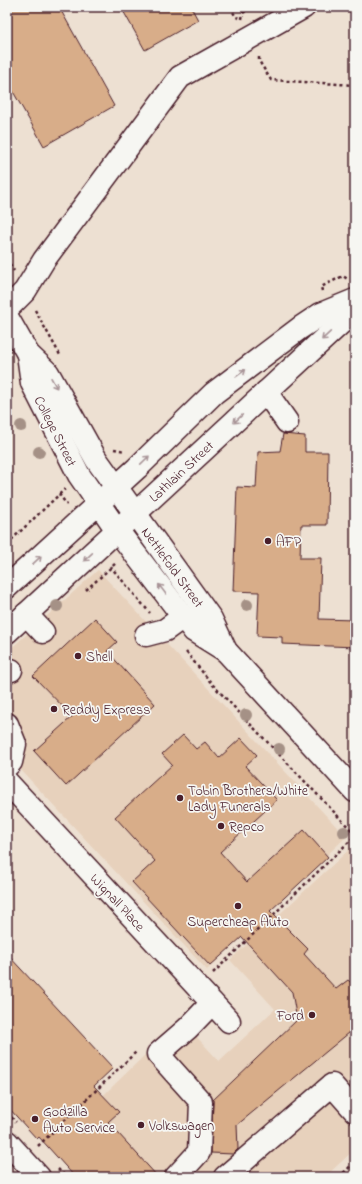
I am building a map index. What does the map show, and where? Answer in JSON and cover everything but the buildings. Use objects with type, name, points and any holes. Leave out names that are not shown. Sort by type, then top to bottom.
[{"type":"street","points":[[7,309],[25,291],[44,260],[180,77],[246,28],[304,7]]},
{"type":"street","points":[[7,587],[137,468],[214,394],[305,324],[321,314],[355,300]]},
{"type":"street","name":"Lathlain Street","points":[[7,632],[355,310]]},
{"type":"street","name":"College Street","points":[[7,317],[28,354],[48,373],[96,459],[116,486]]},
{"type":"street","name":"College Street","points":[[28,354],[32,383],[79,476],[98,503]]},
{"type":"street","points":[[266,392],[286,422]]},
{"type":"street","name":"Nettlefold Street","points":[[116,486],[211,619],[226,651]]},
{"type":"street","name":"Nettlefold Street","points":[[98,503],[194,631],[226,651],[355,791]]},
{"type":"street","points":[[26,614],[43,632]]},
{"type":"street","points":[[146,635],[165,630],[183,617]]},
{"type":"street","points":[[7,724],[15,744],[10,761]]},
{"type":"street","name":"Wignall Place","points":[[7,782],[228,1021]]},
{"type":"street","points":[[176,1177],[199,1152],[201,1102],[158,1054],[188,1028],[212,1003]]},
{"type":"street","points":[[225,1177],[332,1085],[355,1111]]},
{"type":"street","points":[[13,1153],[39,1177]]},
{"type":"path","points":[[230,7],[236,17],[246,28],[260,53],[259,61],[271,80],[355,85]]},
{"type":"path","points":[[244,7],[243,13],[246,28]]},
{"type":"path","points":[[243,13],[253,7]]},
{"type":"path","points":[[111,446],[115,450],[127,451]]},
{"type":"path","points":[[7,544],[70,484]]},
{"type":"path","points":[[208,977],[355,835],[213,685]]},
{"type":"path","points":[[13,1153],[140,1049]]},
{"type":"path","points":[[338,1177],[355,1162]]},
{"type":"shaded area","points":[[98,570],[346,837],[207,970],[7,755],[7,652]]},
{"type":"shaded area","name":"Ford","points":[[354,845],[355,1149],[325,1177],[75,1177],[49,1148],[181,1020],[219,1061],[275,1009],[230,960]]},
{"type":"place","name":"AFP","points":[[268,541]]},
{"type":"place","name":"Shell","points":[[78,656]]},
{"type":"place","name":"Reddy Express","points":[[54,709]]},
{"type":"place","name":"Tobin Brothers/White Lady Funerals","points":[[180,798]]},
{"type":"place","name":"Repco","points":[[221,826]]},
{"type":"place","name":"Supercheap Auto","points":[[238,906]]},
{"type":"place","name":"Ford","points":[[312,1015]]},
{"type":"place","name":"Godzilla Auto Service","points":[[35,1119]]},
{"type":"place","name":"Volkswagen","points":[[141,1125]]}]
